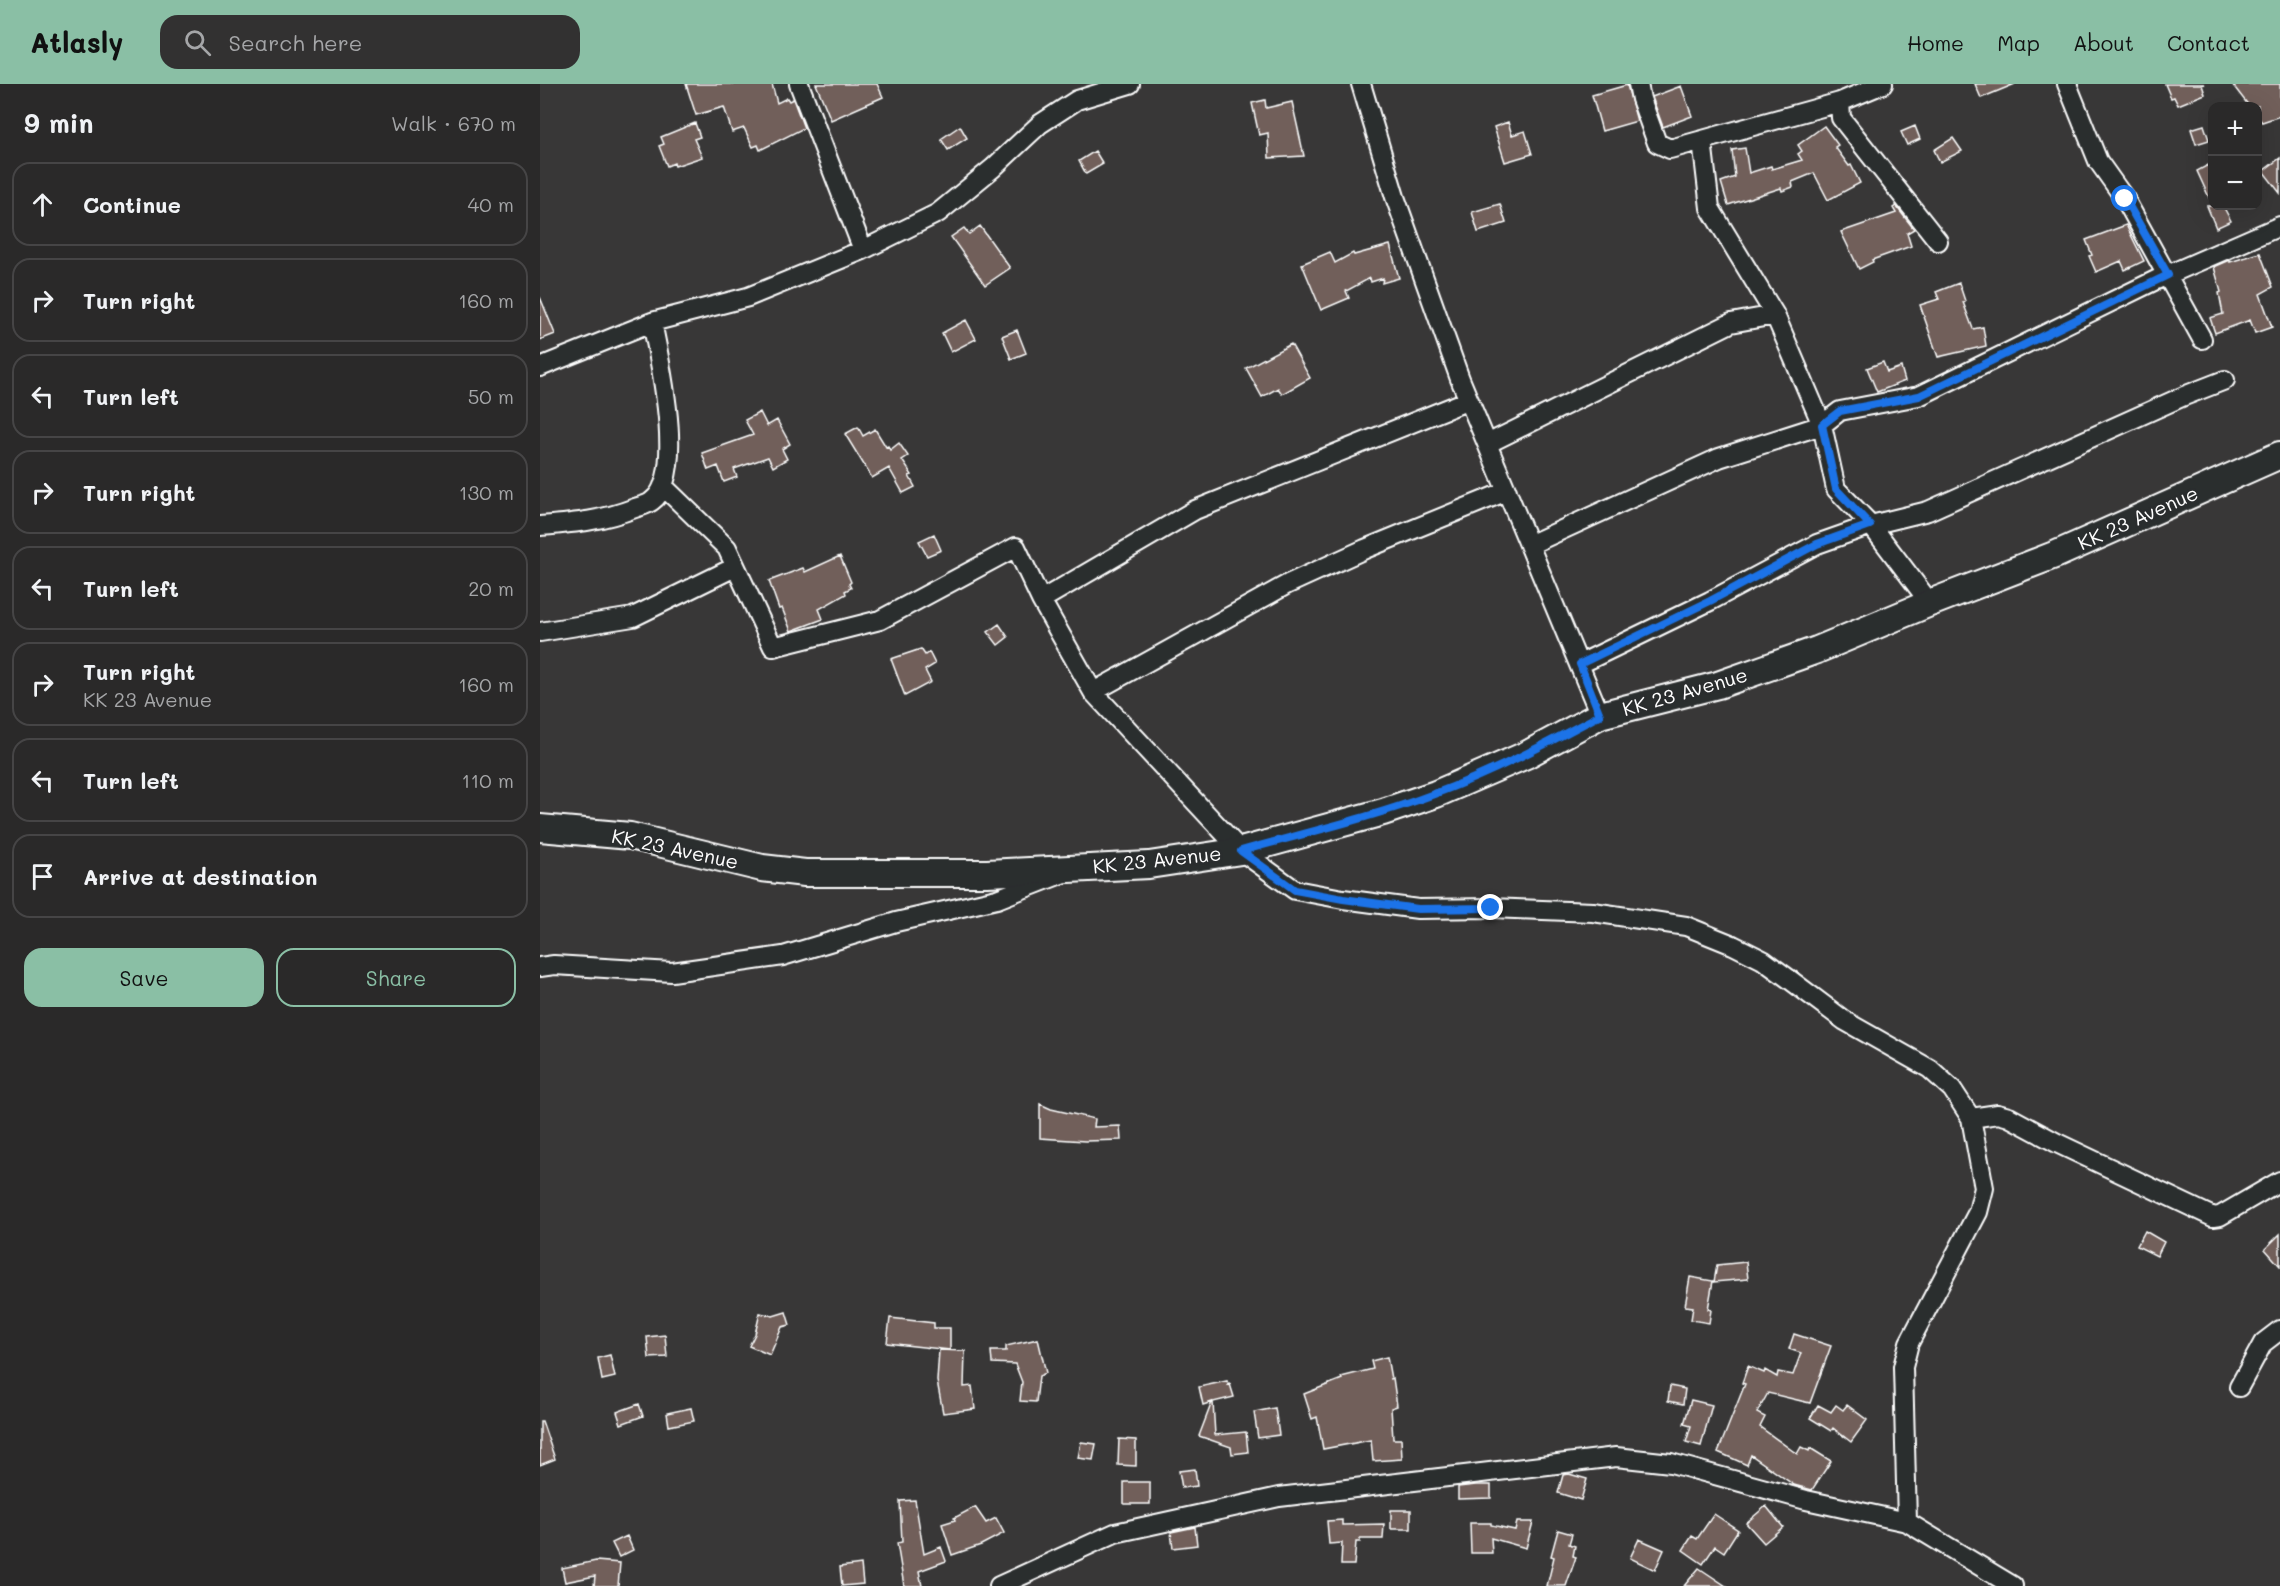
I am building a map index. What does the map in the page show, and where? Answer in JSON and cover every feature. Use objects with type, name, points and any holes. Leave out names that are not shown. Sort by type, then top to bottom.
[{"type":"main road","name":"KK 23 Avenue","points":[[540,828],[630,836],[762,868],[804,873],[987,873],[1149,865],[1241,851],[1383,812],[1436,794],[1526,755],[1600,715],[1718,685],[1817,650],[2057,554],[2280,455]]},
{"type":"street","points":[[799,84],[863,250]]},
{"type":"street","points":[[540,367],[652,322],[748,297],[863,250],[938,213],[993,168],[1040,124],[1077,100],[1130,84]]},
{"type":"street","points":[[1361,84],[1395,197],[1469,400],[1600,715]]},
{"type":"street","points":[[1638,84],[1657,143],[1670,149],[1840,102],[1883,84]]},
{"type":"street","points":[[2067,84],[2098,161],[2125,199],[2202,339]]},
{"type":"street","points":[[1840,102],[1841,118],[1844,124],[1938,241]]},
{"type":"street","points":[[1702,140],[1710,208],[1774,315],[1822,425],[1836,489],[1870,525],[1930,603]]},
{"type":"street","points":[[1529,545],[1719,458],[1822,425],[1840,411],[1919,396],[2168,275],[2280,226]]},
{"type":"street","points":[[1487,444],[1731,323],[1774,315]]},
{"type":"street","points":[[540,526],[608,518],[653,501],[663,486],[667,473],[669,416],[652,322]]},
{"type":"street","points":[[1580,664],[1710,601],[1817,544],[1870,525],[1928,511],[2184,396],[2225,380]]},
{"type":"street","points":[[1041,600],[1195,510],[1469,400]]},
{"type":"street","points":[[663,486],[727,548],[773,647],[880,620],[1016,547],[1041,600],[1094,692],[1241,851],[1295,890],[1418,909],[1491,908],[1593,912],[1686,926],[1763,960],[1845,1021],[1930,1069],[1952,1089],[1971,1118],[1984,1188],[1978,1212],[1909,1343],[1903,1367],[1907,1522]]},
{"type":"street","points":[[1094,692],[1288,584],[1365,549],[1507,491]]},
{"type":"street","points":[[540,632],[633,617],[735,567]]},
{"type":"street","points":[[540,967],[672,972],[783,956],[896,922],[997,898],[1076,868]]},
{"type":"street","points":[[1971,1118],[1998,1114],[2009,1117],[2057,1143],[2213,1217],[2220,1216],[2280,1181]]},
{"type":"street","points":[[2239,1387],[2263,1343],[2280,1330]]},
{"type":"street","points":[[999,1586],[1115,1533],[1279,1497],[1616,1457],[1671,1463],[1806,1500],[1907,1522],[2013,1586]]},
{"type":"building","points":[[686,84],[772,84],[777,103],[787,98],[789,101],[793,99],[804,128],[760,150],[758,145],[753,147],[744,128],[732,132],[724,107],[696,115]]},
{"type":"building","points":[[816,84],[877,84],[883,97],[831,120]]},
{"type":"building","points":[[1975,84],[2015,84],[1981,98]]},
{"type":"building","points":[[2165,84],[2204,84],[2202,85],[2205,94],[2178,105],[2174,97],[2171,98]]},
{"type":"building","points":[[2232,84],[2280,84],[2280,116],[2262,122],[2262,102],[2246,102]]},
{"type":"building","points":[[1627,85],[1637,121],[1602,131],[1592,95]]},
{"type":"building","points":[[1681,86],[1692,116],[1663,127],[1652,97]]},
{"type":"building","points":[[1265,100],[1266,108],[1292,102],[1304,156],[1269,158],[1268,133],[1259,135],[1252,103]]},
{"type":"building","points":[[1508,122],[1512,135],[1525,131],[1532,154],[1505,162],[1494,127]]},
{"type":"building","points":[[695,123],[700,137],[694,139],[702,157],[675,166],[674,163],[667,166],[659,146],[664,144],[661,137]]},
{"type":"building","points":[[2204,125],[2208,140],[2196,144],[2191,129]]},
{"type":"building","points":[[960,126],[967,138],[948,150],[941,139]]},
{"type":"building","points":[[1824,126],[1838,145],[1835,147],[1849,166],[1851,165],[1860,183],[1828,200],[1814,173],[1792,182],[1793,187],[1782,191],[1781,188],[1728,205],[1721,182],[1735,177],[1732,150],[1745,148],[1749,173],[1771,166],[1772,169],[1802,160],[1798,154],[1802,151],[1798,145]]},
{"type":"building","points":[[1915,126],[1920,139],[1907,145],[1901,132]]},
{"type":"building","points":[[1953,138],[1962,151],[1940,162],[1934,150]]},
{"type":"building","points":[[1095,151],[1103,164],[1086,174],[1079,161]]},
{"type":"building","points":[[2280,158],[2280,193],[2263,171]]},
{"type":"building","points":[[2208,165],[2208,195],[2197,171]]},
{"type":"building","points":[[1500,204],[1506,223],[1478,232],[1472,212]]},
{"type":"building","points":[[1896,206],[1914,229],[1907,233],[1911,246],[1872,260],[1873,262],[1859,269],[1841,232],[1896,213],[1893,208]]},
{"type":"building","points":[[2209,210],[2225,210],[2231,221],[2216,228]]},
{"type":"building","points":[[2126,225],[2144,261],[2125,270],[2121,261],[2096,272],[2089,256],[2092,255],[2086,240]]},
{"type":"building","points":[[980,226],[1010,268],[985,285],[951,237],[964,228],[969,234]]},
{"type":"building","points":[[1390,245],[1399,278],[1382,283],[1383,278],[1371,282],[1370,278],[1346,291],[1349,298],[1321,310],[1302,264],[1330,252],[1335,263],[1353,253],[1354,255]]},
{"type":"building","points":[[2260,253],[2273,287],[2260,294],[2272,327],[2255,333],[2250,320],[2215,333],[2210,318],[2223,314],[2219,293],[2221,292],[2214,267],[2230,260],[2230,262]]},
{"type":"building","points":[[1959,283],[1973,329],[1983,327],[1986,346],[1938,357],[1920,305],[1939,299],[1936,292]]},
{"type":"building","points":[[540,297],[555,334],[540,340]]},
{"type":"building","points":[[966,320],[976,339],[951,352],[942,333]]},
{"type":"building","points":[[1017,330],[1026,353],[1011,359],[1002,336]]},
{"type":"building","points":[[1291,344],[1310,378],[1282,394],[1278,388],[1262,397],[1246,368]]},
{"type":"building","points":[[1883,362],[1887,372],[1901,367],[1905,381],[1877,392],[1867,368]]},
{"type":"building","points":[[760,412],[767,426],[777,420],[790,444],[782,449],[787,459],[773,467],[768,457],[734,469],[737,477],[724,482],[718,466],[708,470],[702,453],[753,435],[745,420]]},
{"type":"building","points":[[858,427],[863,436],[875,429],[890,450],[899,443],[908,456],[902,460],[912,475],[909,476],[915,487],[903,493],[889,468],[872,478],[845,434]]},
{"type":"building","points":[[934,534],[941,550],[927,556],[919,541]]},
{"type":"building","points":[[840,556],[851,582],[849,584],[851,588],[845,591],[846,594],[819,609],[823,619],[791,631],[782,608],[779,609],[769,581],[803,568],[805,572]]},
{"type":"building","points":[[999,624],[1008,637],[998,645],[988,632]]},
{"type":"building","points":[[921,649],[925,655],[929,652],[935,664],[925,670],[931,682],[905,696],[891,659]]},
{"type":"building","points":[[1040,1104],[1051,1109],[1095,1119],[1094,1127],[1120,1126],[1121,1140],[1085,1141],[1040,1138]]},
{"type":"building","points":[[2145,1231],[2164,1242],[2157,1256],[2137,1246]]},
{"type":"building","points":[[2280,1234],[2280,1266],[2265,1249]]},
{"type":"building","points":[[1746,1262],[1748,1279],[1714,1282],[1717,1265]]},
{"type":"building","points":[[1690,1277],[1713,1281],[1708,1309],[1711,1310],[1709,1323],[1691,1320],[1693,1307],[1685,1306]]},
{"type":"building","points":[[786,1312],[790,1325],[782,1327],[770,1355],[749,1346],[755,1334],[760,1313],[773,1316]]},
{"type":"building","points":[[890,1318],[934,1323],[934,1328],[950,1328],[950,1350],[887,1343]]},
{"type":"building","points":[[1794,1334],[1831,1346],[1810,1403],[1768,1393],[1757,1413],[1765,1417],[1760,1427],[1797,1454],[1801,1447],[1809,1451],[1810,1448],[1831,1461],[1812,1490],[1794,1485],[1751,1455],[1747,1465],[1718,1452],[1745,1384],[1742,1383],[1748,1366],[1764,1373],[1765,1370],[1777,1377],[1778,1372],[1793,1375],[1801,1353],[1789,1349]]},
{"type":"building","points":[[665,1335],[667,1357],[649,1358],[647,1337]]},
{"type":"building","points":[[1038,1339],[1046,1373],[1039,1376],[1036,1402],[1020,1401],[1022,1382],[1015,1364],[992,1363],[991,1351],[1006,1351],[1006,1346]]},
{"type":"building","points":[[939,1350],[965,1351],[964,1387],[972,1386],[975,1409],[943,1413],[937,1381]]},
{"type":"building","points":[[610,1355],[615,1377],[602,1380],[598,1358]]},
{"type":"building","points":[[1387,1357],[1397,1406],[1391,1408],[1393,1439],[1401,1439],[1402,1459],[1373,1461],[1371,1440],[1323,1449],[1317,1417],[1312,1419],[1304,1394],[1342,1379],[1341,1377],[1373,1369],[1371,1361]]},
{"type":"building","points":[[1227,1381],[1234,1397],[1213,1402],[1215,1435],[1246,1432],[1248,1452],[1232,1454],[1231,1447],[1199,1436],[1212,1402],[1203,1405],[1199,1387]]},
{"type":"building","points":[[1670,1386],[1685,1389],[1683,1404],[1668,1401]]},
{"type":"building","points":[[1691,1400],[1712,1405],[1701,1446],[1686,1442],[1691,1426],[1684,1424]]},
{"type":"building","points":[[639,1404],[643,1416],[621,1424],[617,1412]]},
{"type":"building","points":[[1818,1405],[1831,1412],[1836,1405],[1843,1410],[1847,1405],[1867,1420],[1851,1442],[1833,1428],[1831,1431],[1810,1418]]},
{"type":"building","points":[[691,1408],[694,1421],[669,1426],[667,1413]]},
{"type":"building","points":[[1275,1408],[1279,1435],[1258,1438],[1254,1412]]},
{"type":"building","points":[[540,1421],[542,1421],[555,1459],[540,1465]]},
{"type":"building","points":[[1119,1439],[1136,1440],[1136,1466],[1118,1465]]},
{"type":"building","points":[[1081,1442],[1096,1444],[1093,1460],[1078,1458]]},
{"type":"building","points":[[1195,1469],[1197,1486],[1182,1488],[1179,1471]]},
{"type":"building","points":[[1569,1474],[1587,1479],[1581,1500],[1558,1493],[1563,1475]]},
{"type":"building","points":[[1124,1482],[1150,1482],[1150,1504],[1124,1504]]},
{"type":"building","points":[[1491,1485],[1491,1498],[1458,1499],[1458,1487]]},
{"type":"building","points":[[915,1500],[924,1554],[941,1547],[946,1561],[919,1571],[922,1586],[904,1586],[897,1543],[902,1542],[900,1501]]},
{"type":"building","points":[[1766,1506],[1783,1527],[1764,1543],[1746,1523]]},
{"type":"building","points":[[975,1507],[986,1523],[996,1518],[1004,1533],[981,1545],[952,1555],[942,1524],[955,1520],[954,1518]]},
{"type":"building","points":[[1391,1510],[1411,1510],[1411,1529],[1391,1529]]},
{"type":"building","points":[[1714,1514],[1738,1530],[1724,1552],[1715,1546],[1703,1564],[1683,1550],[1692,1536],[1697,1539]]},
{"type":"building","points":[[1342,1520],[1342,1525],[1384,1524],[1383,1539],[1360,1539],[1360,1542],[1356,1542],[1354,1565],[1341,1565],[1342,1543],[1329,1544],[1327,1521]]},
{"type":"building","points":[[1517,1522],[1533,1522],[1526,1548],[1491,1538],[1492,1553],[1471,1553],[1470,1523],[1491,1523],[1491,1525],[1515,1530]]},
{"type":"building","points":[[1195,1527],[1197,1545],[1173,1548],[1171,1532]]},
{"type":"building","points":[[1558,1530],[1572,1534],[1569,1544],[1575,1546],[1573,1556],[1576,1557],[1566,1586],[1547,1586],[1554,1557],[1551,1556]]},
{"type":"building","points":[[627,1536],[633,1550],[619,1557],[612,1543]]},
{"type":"building","points":[[1639,1539],[1664,1550],[1655,1570],[1630,1558]]},
{"type":"building","points":[[596,1561],[620,1563],[618,1586],[594,1586],[595,1576],[565,1582],[562,1568]]},
{"type":"building","points":[[861,1564],[863,1584],[842,1586],[840,1567]]},
{"type":"building","points":[[1699,1568],[1726,1586],[1684,1586]]},
{"type":"route","points":[[1491,908],[1418,909],[1295,890],[1241,851],[1383,812],[1436,794],[1526,755],[1600,715],[1580,664],[1710,601],[1817,544],[1870,525],[1836,489],[1822,425],[1840,411],[1919,396],[2168,275],[2125,199]]}]
